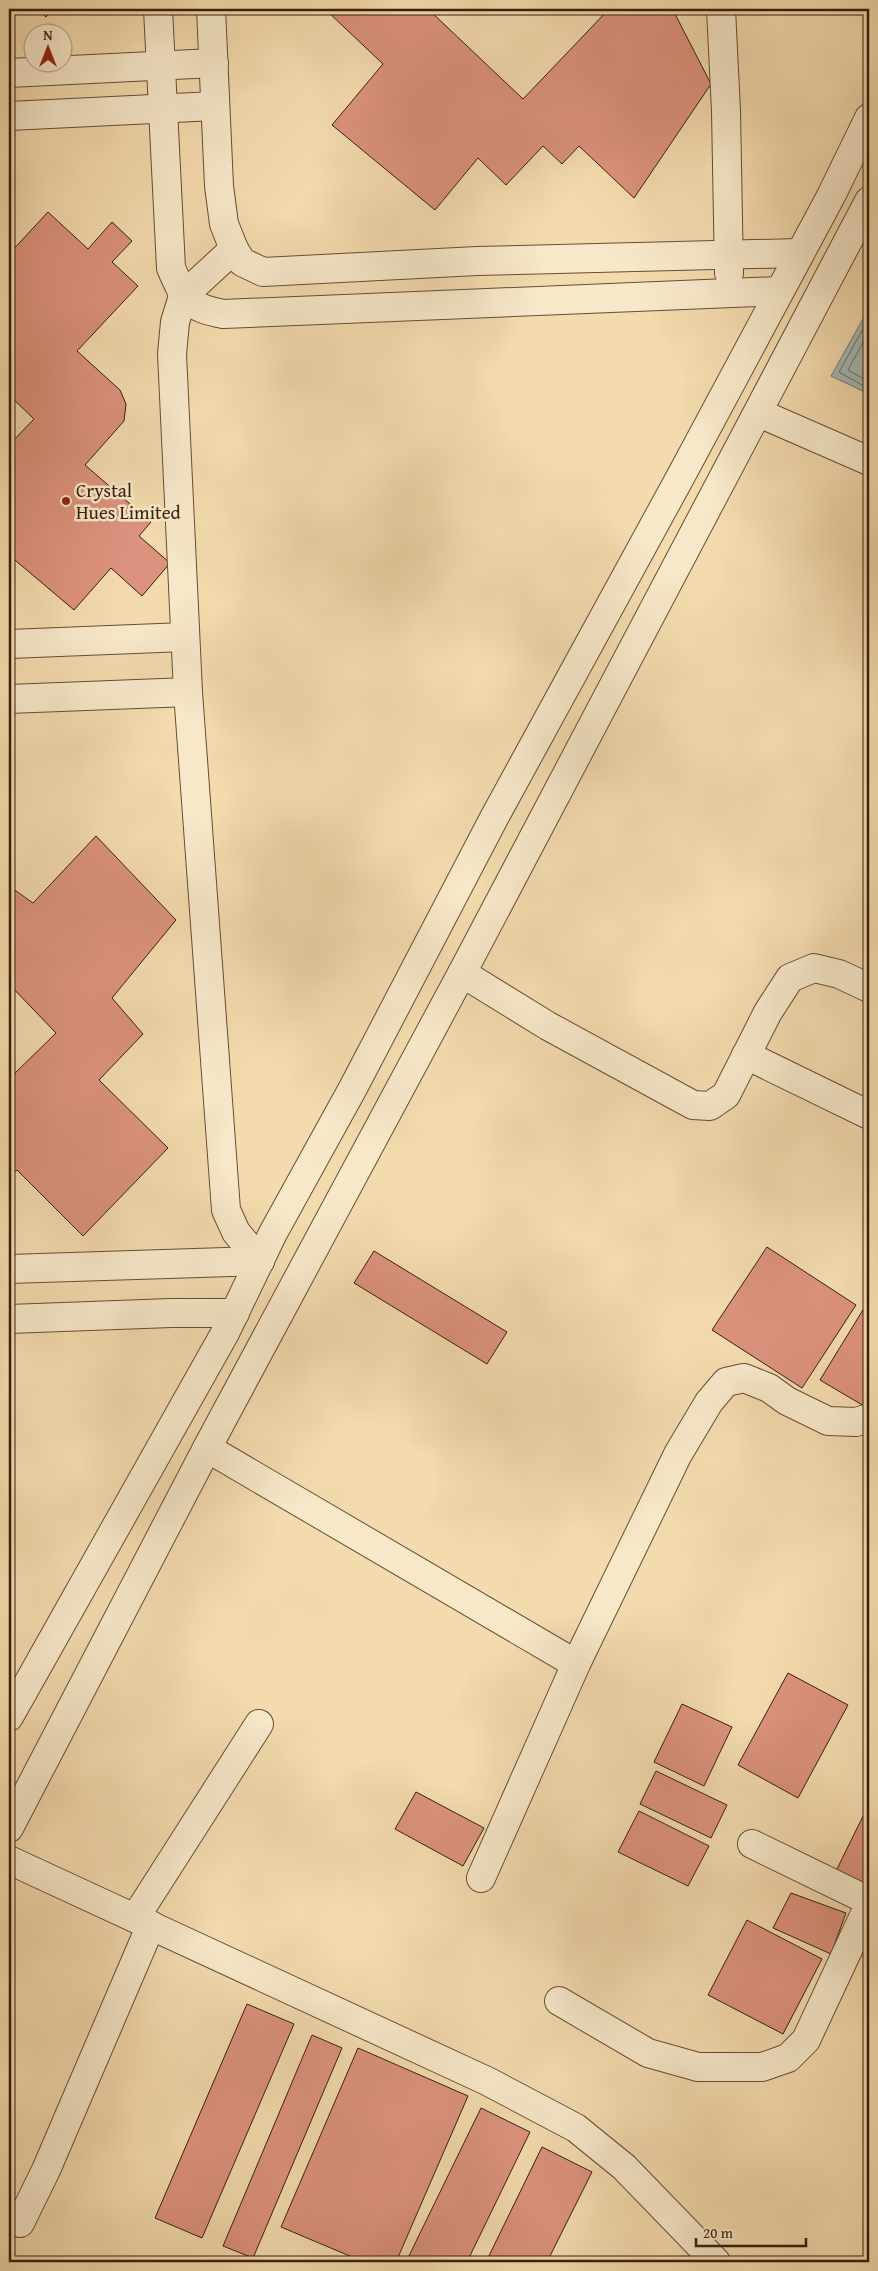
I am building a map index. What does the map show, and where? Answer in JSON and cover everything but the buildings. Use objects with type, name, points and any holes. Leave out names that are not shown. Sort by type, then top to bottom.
[{"type":"street","points":[[158,9],[171,268],[183,296],[201,310],[223,314],[779,290]]},
{"type":"street","points":[[211,9],[219,186],[224,224],[234,249],[242,262],[263,272],[477,261],[798,254]]},
{"type":"street","points":[[721,9],[726,111],[729,292]]},
{"type":"street","points":[[9,73],[214,62]]},
{"type":"street","points":[[9,116],[215,106]]},
{"type":"street","points":[[9,1717],[235,1313],[260,1261],[494,818],[682,474],[830,196],[869,118]]},
{"type":"street","points":[[9,1828],[207,1448],[462,973],[759,413],[869,201]]},
{"type":"street","points":[[234,249],[183,296],[174,322],[172,354],[188,692],[226,1210],[236,1232],[260,1261]]},
{"type":"street","points":[[477,261],[477,303]]},
{"type":"street","points":[[759,413],[869,461]]},
{"type":"street","points":[[9,644],[185,637]]},
{"type":"street","points":[[9,699],[188,692]]},
{"type":"street","points":[[462,973],[548,1026],[693,1105],[710,1106],[726,1096],[768,1012],[790,978],[814,968],[839,974],[869,988]]},
{"type":"street","points":[[746,1055],[869,1115]]},
{"type":"street","points":[[9,1269],[260,1261]]},
{"type":"street","points":[[9,1319],[171,1313],[235,1313]]},
{"type":"street","points":[[481,1878],[576,1664],[678,1454],[709,1402],[726,1382],[744,1378],[769,1388],[787,1401],[828,1421],[856,1422],[869,1418]]},
{"type":"street","points":[[207,1448],[576,1664]]},
{"type":"street","points":[[20,2223],[46,2170],[143,1922],[259,1724]]},
{"type":"street","points":[[752,1844],[869,1901]]},
{"type":"street","points":[[9,1860],[487,2081],[576,2128],[624,2167],[716,2262]]},
{"type":"street","points":[[559,2001],[648,2053],[698,2067],[762,2067],[788,2058],[806,2040],[869,1905]]},
{"type":"water","points":[[869,308],[869,394],[831,376]]},
{"type":"place","name":"Crystal Hues Limited","points":[[66,501]]}]
